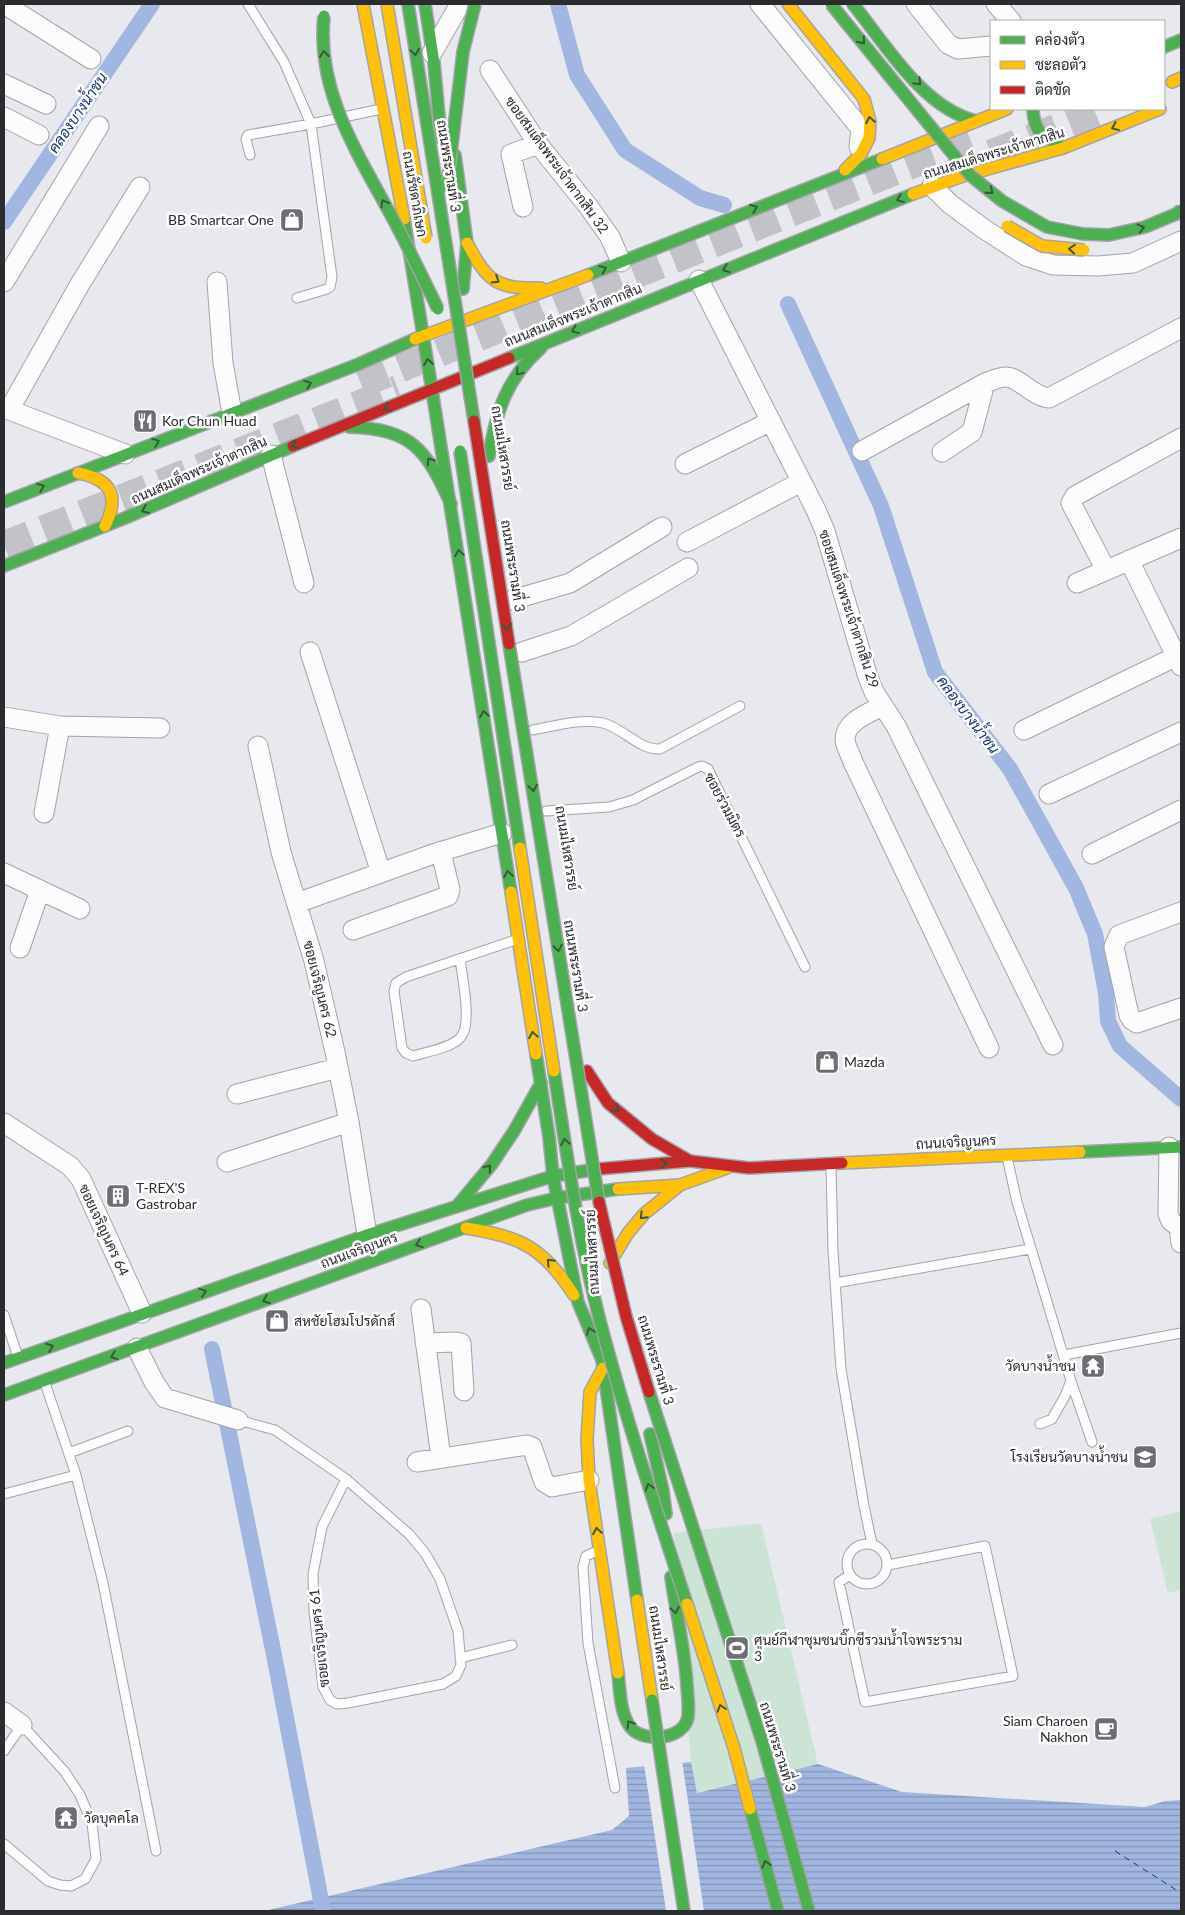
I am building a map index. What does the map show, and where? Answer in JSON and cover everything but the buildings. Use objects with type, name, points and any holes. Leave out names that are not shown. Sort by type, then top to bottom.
[{"type":"main road","points":[[328,4],[324,16],[322,42],[326,75],[335,106],[349,139],[414,259],[438,309]]},
{"type":"main road","name":"ถนนรัชดาภิเษก","points":[[363,4],[414,274],[432,390]]},
{"type":"main road","points":[[387,4],[428,250]]},
{"type":"main road","name":"ถนนพระรามที่ 3","points":[[408,4],[596,1191],[626,1316],[671,1462],[762,1741],[809,1911]]},
{"type":"main road","points":[[425,4],[433,58],[441,141],[476,372]]},
{"type":"main road","points":[[443,224],[462,52],[475,4]]},
{"type":"main road","points":[[788,4],[864,99],[870,116],[872,132],[865,148],[840,174]]},
{"type":"main road","points":[[831,4],[970,175],[1002,202],[1047,227],[1083,234],[1109,235],[1146,227],[1181,210]]},
{"type":"main road","points":[[853,4],[910,74],[938,103],[961,117],[976,121]]},
{"type":"main road","points":[[1165,47],[1181,40]]},
{"type":"main road","points":[[433,58],[450,124],[467,243],[463,289]]},
{"type":"main road","points":[[4,502],[358,364],[424,335],[558,287],[1004,110]]},
{"type":"main road","points":[[1033,110],[1032,120],[1038,133],[1063,148]]},
{"type":"main road","name":"ถนนสมเด็จพระเจ้าตากสิน","points":[[4,566],[105,526],[271,455],[932,186],[1063,148],[1158,110]]},
{"type":"main road","points":[[915,128],[933,151]]},
{"type":"main road","points":[[392,152],[404,161],[415,163],[428,159],[436,151],[441,141]]},
{"type":"main road","points":[[945,166],[963,188]]},
{"type":"main road","points":[[1000,222],[1042,246],[1077,250],[1094,249]]},
{"type":"main road","points":[[467,243],[479,266],[496,283],[517,289],[558,287]]},
{"type":"main road","points":[[432,269],[443,338]]},
{"type":"main road","points":[[407,314],[412,300],[414,274]]},
{"type":"main road","points":[[358,364],[391,337]]},
{"type":"main road","points":[[489,456],[493,428],[504,395],[512,380],[537,352],[555,339]]},
{"type":"main road","points":[[447,367],[452,397]]},
{"type":"main road","name":"ถนนมไหสวรรย์","points":[[476,372],[522,652],[602,1168],[610,1262],[609,1303],[602,1364]]},
{"type":"main road","name":"ถนนมไหสวรรย์","points":[[432,390],[549,1137],[553,1176],[578,1302],[602,1364],[684,1911]]},
{"type":"main road","points":[[340,428],[370,427],[390,431],[407,438],[422,450],[437,472],[451,504]]},
{"type":"main road","points":[[458,436],[573,1199],[601,1324],[645,1474],[734,1748],[778,1911]]},
{"type":"main road","points":[[78,473],[93,475],[107,486],[113,505],[105,526]]},
{"type":"main road","points":[[587,1071],[608,1103],[652,1139],[690,1161]]},
{"type":"main road","points":[[457,1206],[492,1164],[514,1131],[540,1083]]},
{"type":"main road","name":"ถนนเจริญนคร","points":[[4,1363],[367,1235],[553,1176],[602,1168],[690,1161],[749,1168],[1176,1147]]},
{"type":"main road","name":"ถนนเจริญนคร","points":[[4,1395],[527,1204],[604,1192],[680,1185],[733,1166]]},
{"type":"main road","points":[[610,1262],[628,1233],[644,1214],[680,1185]]},
{"type":"main road","points":[[465,1228],[503,1234],[526,1243],[544,1256],[562,1275],[578,1302]]},
{"type":"main road","points":[[602,1364],[590,1392],[586,1439],[589,1480],[622,1702],[627,1723],[634,1731],[643,1736],[674,1734],[684,1726],[688,1717],[687,1678],[674,1602],[663,1491],[655,1451],[636,1391]]},
{"type":"street","points":[[4,4],[91,59]]},
{"type":"street","points":[[433,58],[460,4]]},
{"type":"street","points":[[760,4],[861,129],[857,158]]},
{"type":"street","points":[[916,4],[948,44],[958,49],[990,46]]},
{"type":"street","points":[[996,4],[1010,20]]},
{"type":"street","name":"ซอยสมเด็จพระเจ้าตากสิน 32","points":[[490,70],[538,144],[588,206],[610,237],[621,262]]},
{"type":"street","points":[[4,84],[46,104]]},
{"type":"street","points":[[4,117],[39,135]]},
{"type":"street","points":[[4,282],[99,126]]},
{"type":"street","points":[[523,207],[511,154],[538,144]]},
{"type":"street","points":[[932,186],[950,204],[984,229],[1026,256],[1053,265],[1098,266],[1133,263],[1181,242]]},
{"type":"street","points":[[125,454],[6,409],[140,187]]},
{"type":"street","name":"ซอยสมเด็จพระเจ้าตากสิน 29","points":[[699,280],[825,531],[860,656],[874,692],[896,726],[1052,1045]]},
{"type":"street","points":[[217,282],[223,363],[232,413]]},
{"type":"street","points":[[862,451],[985,383],[1005,377],[1015,380],[1039,397],[1049,398],[1181,328]]},
{"type":"street","points":[[942,452],[963,440],[972,432],[985,383]]},
{"type":"street","points":[[685,464],[771,421]]},
{"type":"street","points":[[1106,570],[1071,503],[1075,496],[1181,438]]},
{"type":"street","points":[[271,455],[304,584]]},
{"type":"street","points":[[688,542],[801,482]]},
{"type":"street","points":[[512,600],[570,583],[662,527]]},
{"type":"street","points":[[1077,583],[1181,538]]},
{"type":"street","points":[[1024,730],[1179,661],[1129,560]]},
{"type":"street","points":[[522,652],[571,636],[688,568]]},
{"type":"street","points":[[310,652],[381,873]]},
{"type":"street","points":[[882,706],[854,722],[848,729],[845,739],[853,762],[989,1048]]},
{"type":"street","points":[[4,717],[60,726],[160,728]]},
{"type":"street","points":[[44,813],[60,726]]},
{"type":"street","points":[[1050,794],[1181,732]]},
{"type":"street","name":"ซอยเจริญนคร 62","points":[[258,746],[281,852],[314,961],[338,1068],[349,1122],[367,1235]]},
{"type":"street","points":[[1092,854],[1181,810]]},
{"type":"street","points":[[297,903],[441,852],[502,833]]},
{"type":"street","points":[[353,930],[448,896],[450,890],[441,852]]},
{"type":"street","points":[[4,873],[80,909]]},
{"type":"street","points":[[20,948],[40,890]]},
{"type":"street","points":[[1181,912],[1119,935],[1114,947],[1129,1015],[1132,1020],[1137,1023],[1181,1008]]},
{"type":"street","points":[[237,1094],[338,1068]]},
{"type":"street","points":[[227,1162],[349,1122]]},
{"type":"street","name":"ซอยเจริญนคร 64","points":[[4,1123],[70,1166],[81,1180],[142,1313]]},
{"type":"street","points":[[1176,1147],[1168,1214],[1171,1221],[1178,1227],[1181,1243]]},
{"type":"street","points":[[421,1309],[440,1458]]},
{"type":"street","points":[[425,1344],[461,1343],[464,1391]]},
{"type":"street","name":"ซอยเจริญนคร 61","points":[[137,1348],[154,1382],[165,1398],[216,1415],[238,1420]]},
{"type":"street","points":[[417,1462],[527,1446],[532,1447],[544,1482],[547,1485],[552,1487],[589,1480]]},
{"type":"street","points":[[4,1712],[22,1725]]},
{"type":"lane","points":[[248,4],[284,62],[311,124],[332,277],[330,287],[327,289],[297,298]]},
{"type":"lane","points":[[250,155],[246,140],[248,135],[311,124],[383,108]]},
{"type":"lane","points":[[533,730],[580,722],[603,723],[619,730],[645,746],[652,749],[660,749],[740,706]]},
{"type":"lane","name":"ซอยร่วมมิตร","points":[[546,811],[617,805],[633,800],[698,767],[705,766],[713,777],[805,967]]},
{"type":"lane","points":[[460,959],[467,1023],[462,1038],[452,1044],[413,1056],[406,1053],[402,1048],[394,991],[396,983],[406,977],[518,938]]},
{"type":"lane","points":[[1007,1155],[1030,1249],[1092,1442]]},
{"type":"lane","points":[[831,1164],[835,1283],[841,1369],[872,1544]]},
{"type":"lane","points":[[835,1283],[1030,1249]]},
{"type":"lane","points":[[4,1315],[18,1358]]},
{"type":"lane","points":[[1064,1355],[1181,1333]]},
{"type":"lane","points":[[44,1380],[76,1474],[103,1583],[156,1851]]},
{"type":"lane","points":[[1040,1424],[1052,1419],[1071,1381]]},
{"type":"lane","name":"ซอยเจริญนคร 61","points":[[238,1420],[275,1430],[346,1479],[409,1534],[425,1553],[440,1579],[458,1631],[461,1665],[456,1676],[443,1684],[348,1703],[337,1704],[326,1695],[321,1678],[312,1591],[313,1574],[322,1527],[346,1479]]},
{"type":"lane","points":[[69,1453],[128,1431]]},
{"type":"lane","points":[[4,1494],[76,1474]]},
{"type":"lane","points":[[872,1544],[884,1552],[888,1565],[883,1577],[873,1584],[860,1583],[850,1575],[847,1562],[849,1555],[858,1545],[872,1544]]},
{"type":"lane","points":[[850,1575],[839,1582],[866,1702],[1013,1676],[985,1546],[888,1565]]},
{"type":"lane","points":[[600,1550],[586,1556],[583,1567],[588,1643],[615,1788]]},
{"type":"lane","points":[[460,1658],[512,1645]]},
{"type":"lane","points":[[4,1751],[22,1725],[65,1772],[80,1795],[92,1823],[96,1859],[85,1879],[71,1886],[60,1885],[48,1881],[4,1844]]},
{"type":"green space","points":[[1181,1511],[1181,1590],[1168,1593],[1150,1519]]},
{"type":"green space","name":"ศูนย์กีฬาชุมชนบิ๊กซีรวมน้ำใจพระราม 3","points":[[761,1523],[818,1764],[697,1793],[691,1762],[674,1533]]},
{"type":"water","points":[[691,1762],[697,1793],[818,1764],[902,1792],[1145,1807],[1165,1801],[1181,1800],[1181,1911],[264,1911],[612,1830],[629,1816],[626,1768]]},
{"type":"pier","points":[[682,1760],[704,1911],[666,1911],[644,1764]]},
{"type":"waterway","name":"คลองบางน้ำชน","points":[[4,222],[152,4]]},
{"type":"waterway","name":"คลองบางน้ำชน","points":[[558,4],[577,75],[625,150],[700,198],[724,205]]},
{"type":"waterway","name":"คลองบางน้ำชน","points":[[788,304],[881,506],[935,672],[1010,769],[1076,888],[1095,934],[1106,993],[1108,1021],[1120,1046],[1181,1099]]},
{"type":"waterway","points":[[212,1349],[275,1660],[323,1911]]},
{"type":"ferry route","points":[[1115,1851],[1181,1893]]},
{"type":"tunnel","points":[[952,169],[1101,110]]},
{"type":"tunnel","points":[[361,384],[971,141]]},
{"type":"tunnel","points":[[4,545],[398,389]]},
{"type":"traffic: fast","points":[[408,4],[474,421]]},
{"type":"traffic: fast","points":[[425,4],[434,63],[441,138]]},
{"type":"traffic: fast","points":[[447,187],[463,52],[475,4]]},
{"type":"traffic: fast","points":[[831,4],[970,175],[1002,201],[1047,227],[1083,234],[1109,235],[1145,227],[1181,210]]},
{"type":"traffic: fast","points":[[853,4],[892,56],[922,89],[939,103],[957,114],[976,121]]},
{"type":"traffic: fast","points":[[324,16],[323,44],[326,70],[342,121],[438,309]]},
{"type":"traffic: fast","points":[[1165,47],[1181,40]]},
{"type":"traffic: fast","points":[[1033,110],[1035,124],[1041,134],[1063,148]]},
{"type":"traffic: fast","points":[[455,155],[467,243],[463,289]]},
{"type":"traffic: fast","points":[[588,275],[882,159]]},
{"type":"traffic: fast","points":[[509,358],[913,194]]},
{"type":"traffic: fast","points":[[404,219],[432,390]]},
{"type":"traffic: fast","points":[[4,502],[359,364],[415,339]]},
{"type":"traffic: fast","points":[[489,456],[495,425],[504,397],[519,372],[541,348]]},
{"type":"traffic: fast","points":[[432,390],[511,892]]},
{"type":"traffic: fast","points":[[349,427],[388,432],[414,446],[433,469],[451,504]]},
{"type":"traffic: fast","points":[[4,566],[125,518],[293,446]]},
{"type":"traffic: fast","points":[[460,451],[520,848]]},
{"type":"traffic: fast","points":[[509,644],[599,1202]]},
{"type":"traffic: fast","points":[[536,1054],[553,1176],[578,1302],[602,1360],[637,1600]]},
{"type":"traffic: fast","points":[[554,1071],[580,1230],[593,1293],[631,1430],[687,1604]]},
{"type":"traffic: fast","points":[[457,1206],[492,1164],[514,1131],[541,1083]]},
{"type":"traffic: fast","points":[[1080,1152],[1181,1147]]},
{"type":"traffic: fast","points":[[4,1363],[367,1235],[553,1176],[598,1169]]},
{"type":"traffic: fast","points":[[4,1395],[527,1205],[557,1198],[618,1189]]},
{"type":"traffic: fast","points":[[649,1392],[762,1741],[809,1911]]},
{"type":"traffic: fast","points":[[650,1434],[663,1491],[666,1514]]},
{"type":"traffic: fast","points":[[618,1673],[621,1702],[625,1716],[631,1728],[637,1733],[645,1736],[663,1737],[672,1735],[685,1725],[688,1717],[686,1672],[671,1577]]},
{"type":"traffic: fast","points":[[652,1700],[684,1911]]},
{"type":"traffic: fast","points":[[750,1809],[778,1911]]},
{"type":"traffic: slow","points":[[363,4],[404,219]]},
{"type":"traffic: slow","points":[[387,4],[426,238]]},
{"type":"traffic: slow","points":[[788,4],[864,99],[870,121],[869,138],[861,154],[845,170]]},
{"type":"traffic: slow","points":[[1172,82],[1181,78]]},
{"type":"traffic: slow","points":[[882,159],[1004,110]]},
{"type":"traffic: slow","points":[[913,194],[963,176],[1063,148],[1158,110]]},
{"type":"traffic: slow","points":[[1007,226],[1042,246],[1084,250]]},
{"type":"traffic: slow","points":[[467,243],[481,267],[495,280],[513,287],[541,288]]},
{"type":"traffic: slow","points":[[415,339],[588,275]]},
{"type":"traffic: slow","points":[[78,473],[98,480],[105,484],[110,491],[112,506],[105,526]]},
{"type":"traffic: slow","points":[[520,848],[554,1071]]},
{"type":"traffic: slow","points":[[511,892],[536,1054]]},
{"type":"traffic: slow","points":[[842,1163],[1080,1152]]},
{"type":"traffic: slow","points":[[618,1189],[680,1185],[727,1168]]},
{"type":"traffic: slow","points":[[610,1263],[628,1233],[644,1214],[680,1185]]},
{"type":"traffic: slow","points":[[466,1228],[485,1231],[516,1240],[529,1247],[552,1266],[574,1295]]},
{"type":"traffic: slow","points":[[603,1368],[590,1392],[587,1439],[589,1480],[618,1673]]},
{"type":"traffic: slow","points":[[637,1600],[652,1700]]},
{"type":"traffic: slow","points":[[687,1604],[734,1748],[750,1809]]},
{"type":"traffic: jam","points":[[293,446],[509,358]]},
{"type":"traffic: jam","points":[[474,421],[509,644]]},
{"type":"traffic: jam","points":[[587,1071],[608,1103],[652,1139],[690,1161]]},
{"type":"traffic: jam","points":[[598,1169],[690,1161],[749,1168],[842,1163]]},
{"type":"traffic: jam","points":[[599,1202],[626,1316],[649,1392]]},
{"type":"place","name":"BB Smartcar One","points":[[292,220]]},
{"type":"place","name":"Kor Chun Huad","points":[[145,421]]},
{"type":"place","name":"Mazda","points":[[827,1062]]},
{"type":"place","name":"T-REX'S Gastrobar","points":[[118,1196]]},
{"type":"place","name":"สหชัยโฮมโปรดักส์","points":[[277,1321]]},
{"type":"place","name":"วัดบางน้ำชน","points":[[1093,1366]]},
{"type":"place","name":"โรงเรียนวัดบางน้ำชน","points":[[1145,1457]]},
{"type":"place","name":"ศูนย์กีฬาชุมชนบิ๊กซีรวมน้ำใจพระราม 3","points":[[737,1648]]},
{"type":"place","name":"Siam Charoen Nakhon","points":[[1106,1729]]},
{"type":"place","name":"วัดบุคคโล","points":[[66,1818]]}]
